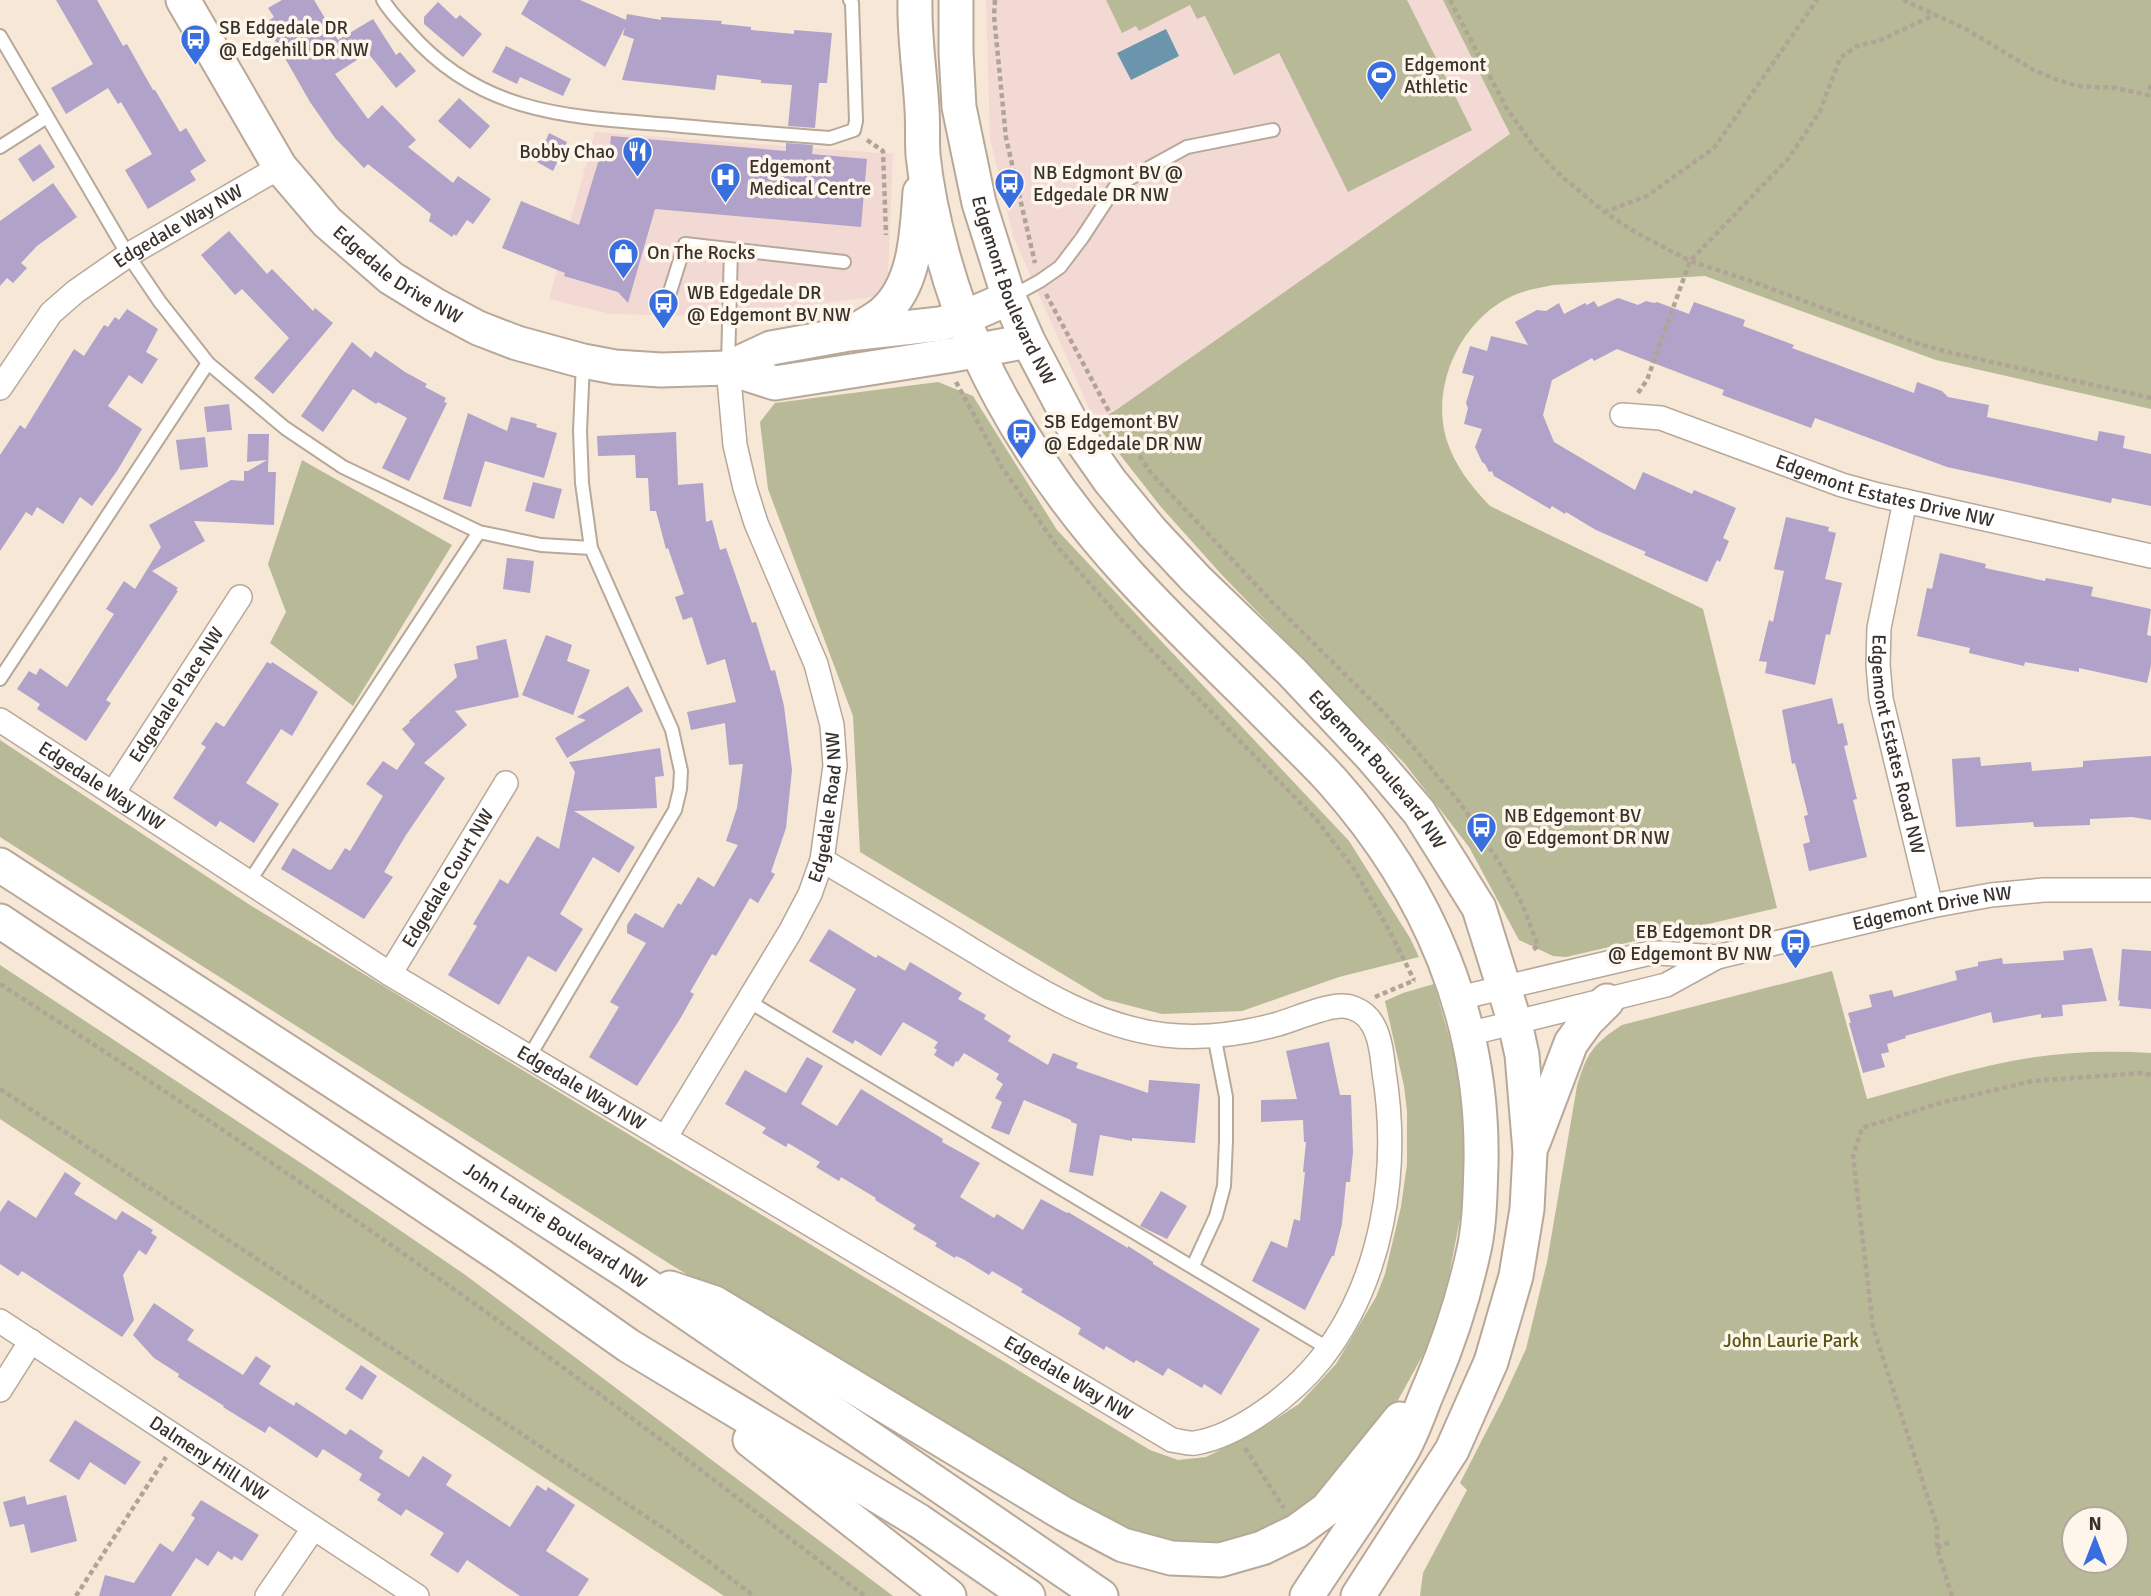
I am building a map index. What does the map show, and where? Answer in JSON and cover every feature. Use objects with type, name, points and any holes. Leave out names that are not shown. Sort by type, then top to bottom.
[{"type":"main road","name":"Edgedale Drive NW","points":[[183,0],[280,167],[327,222],[391,278],[478,328],[517,344],[615,367],[661,370],[728,369],[775,383],[1028,341]]},
{"type":"main road","name":"Edgemont Boulevard NW","points":[[915,0],[923,155],[935,222],[963,318],[977,351],[1013,417],[1043,465],[1127,573],[1331,780],[1375,832],[1419,902],[1460,998],[1482,1126],[1474,1251],[1447,1348],[1403,1448],[1307,1596]]},
{"type":"main road","name":"Edgemont Boulevard NW","points":[[956,0],[959,107],[979,203],[1009,298],[1028,341],[1077,434],[1110,481],[1152,532],[1196,579],[1292,672],[1419,811],[1479,908],[1515,1023],[1522,1055],[1530,1152],[1527,1209],[1516,1276],[1491,1362],[1452,1450],[1358,1596]]},
{"type":"main road","points":[[849,334],[884,311],[899,294],[907,277],[916,236],[923,155]]},
{"type":"main road","name":"Edgedale Drive NW","points":[[728,369],[771,348],[849,334],[940,324],[963,318],[1009,298]]},
{"type":"main road","name":"John Laurie Boulevard NW","points":[[0,865],[627,1272],[1101,1596]]},
{"type":"main road","points":[[0,921],[490,1248],[629,1346],[949,1596]]},
{"type":"main road","points":[[1530,1152],[1571,1043],[1587,1021],[1607,1001]]},
{"type":"main road","points":[[627,1272],[715,1303],[1064,1514],[1123,1545],[1171,1558],[1220,1560],[1262,1548],[1297,1531],[1327,1509],[1433,1380]]},
{"type":"main road","points":[[629,1346],[919,1521],[1028,1596]]},
{"type":"main road","points":[[1382,1596],[1385,1554]]},
{"type":"street","name":"Edgedale Way NW","points":[[0,388],[51,313],[75,292],[128,256],[280,167]]},
{"type":"street","name":"Edgedale Road NW","points":[[665,1138],[805,904],[822,859],[835,766],[832,725],[816,664],[756,523],[745,488],[735,445],[728,369]]},
{"type":"street","name":"Edgemont Estates Drive NW","points":[[1622,415],[1661,418],[1842,485],[2151,556]]},
{"type":"street","name":"Edgemont Estates Road NW","points":[[1905,500],[1880,618],[1878,665],[1881,699],[1931,906]]},
{"type":"street","name":"Edgedale Place NW","points":[[113,793],[240,597]]},
{"type":"street","name":"Edgedale Way NW","points":[[0,720],[390,974],[1172,1440],[1192,1443],[1212,1438],[1236,1427],[1281,1399],[1307,1376],[1329,1349],[1356,1300],[1369,1269],[1386,1203],[1391,1155],[1390,1104],[1380,1042],[1368,1019],[1358,1010]]},
{"type":"street","name":"Edgedale Court NW","points":[[390,974],[506,783]]},
{"type":"street","points":[[822,859],[1011,973],[1096,1018],[1133,1029],[1167,1035],[1214,1035],[1254,1030],[1343,1006],[1358,1010]]},
{"type":"street","name":"Edgemont Drive NW","points":[[1468,1034],[1666,985],[1717,957],[1931,906],[1992,895],[2044,890],[2151,890]]},
{"type":"street","name":"Edgemont Drive NW","points":[[1460,998],[1646,954],[1717,957]]},
{"type":"street","name":"Dalmeny Hill NW","points":[[0,1321],[417,1596]]},
{"type":"street","points":[[0,1390],[31,1341]]},
{"type":"street","points":[[267,1596],[313,1529]]},
{"type":"lane","points":[[383,0],[423,48],[456,75],[502,99],[541,111],[593,119],[830,138],[854,131],[857,111],[850,0]]},
{"type":"lane","points":[[0,36],[128,256],[208,363],[285,428],[343,467],[479,532],[541,545],[591,548]]},
{"type":"lane","points":[[0,147],[47,117]]},
{"type":"lane","points":[[1009,298],[1059,267],[1082,238],[1116,186],[1187,147],[1273,131]]},
{"type":"lane","points":[[669,295],[685,244],[844,262]]},
{"type":"lane","points":[[728,369],[731,250]]},
{"type":"lane","points":[[528,1057],[675,810],[680,789],[681,771],[672,730],[591,548],[582,484],[580,431],[583,361]]},
{"type":"lane","points":[[0,679],[208,363]]},
{"type":"lane","points":[[249,882],[479,532]]},
{"type":"lane","points":[[748,1001],[1329,1349]]},
{"type":"lane","points":[[1193,1266],[1216,1216],[1224,1186],[1226,1097],[1214,1035]]},
{"type":"path","points":[[995,0],[994,16],[1006,138],[1040,281],[1107,408],[1151,473],[1273,603],[1387,716],[1461,804],[1490,847],[1523,906],[1538,946],[1531,951]]},
{"type":"path","points":[[1450,0],[1507,110],[1534,147],[1558,173],[1604,212],[1635,232],[1690,261],[1922,345],[2151,398]]},
{"type":"path","points":[[1604,212],[1647,195],[1714,148],[1817,0]]},
{"type":"path","points":[[1903,0],[1966,29],[2032,69],[2055,79],[2077,86],[2116,88],[2149,96],[2151,85]]},
{"type":"path","points":[[1622,415],[1647,380],[1690,261],[1789,158],[1820,111],[1840,58],[1857,46],[1879,41],[1934,15]]},
{"type":"path","points":[[854,131],[883,151],[886,248]]},
{"type":"path","points":[[955,381],[1003,469],[1056,546],[1120,618],[1316,819],[1354,869],[1414,981]]},
{"type":"path","points":[[1358,1010],[1378,994],[1423,980]]},
{"type":"path","points":[[0,984],[119,1061],[380,1238],[636,1421],[865,1596]]},
{"type":"path","points":[[1952,1596],[1937,1548],[1937,1526],[1873,1327],[1853,1156],[1862,1128],[1940,1103],[2032,1081],[2142,1073],[2151,1075]]},
{"type":"path","points":[[0,1089],[668,1531],[754,1596]]},
{"type":"path","points":[[1236,1427],[1242,1443],[1290,1518]]},
{"type":"path","points":[[76,1596],[178,1438]]},
{"type":"path","points":[[1937,1548],[1950,1542]]},
{"type":"shaded area","points":[[986,0],[1443,0],[1510,134],[1096,424],[1013,236],[990,138]]},
{"type":"shaded area","points":[[595,132],[893,154],[887,295],[747,313],[698,316],[611,314],[549,299]]},
{"type":"green space","name":"Edgemont Athletic","points":[[1106,0],[1407,0],[1472,130],[1348,192],[1279,53],[1234,75],[1205,16],[1197,19],[1190,5],[1139,31],[1136,26],[1122,33]]},
{"type":"green space","points":[[1443,0],[2151,0],[2151,409],[1936,360],[1705,276],[1553,285],[1522,292],[1494,307],[1478,321],[1454,356],[1443,396],[1442,417],[1446,438],[1464,475],[1490,506],[1703,609],[1777,908],[1566,957],[1553,956],[1519,940],[1469,847],[1405,764],[1222,575],[1161,507],[1096,424],[1510,134]]},
{"type":"green space","points":[[938,382],[973,396],[1057,530],[1349,841],[1410,938],[1419,957],[1339,977],[1242,1011],[1162,1014],[1104,999],[860,852],[853,716],[768,489],[760,422],[775,403]]},
{"type":"green space","points":[[302,460],[452,545],[353,706],[270,643],[286,612],[268,564]]},
{"type":"green space","points":[[0,740],[253,907],[1150,1450],[1178,1460],[1206,1457],[1254,1433],[1299,1404],[1336,1364],[1376,1297],[1385,1274],[1401,1207],[1407,1164],[1404,1086],[1385,1001],[1434,984],[1460,1075],[1466,1135],[1465,1193],[1444,1301],[1425,1351],[1397,1402],[1344,1472],[1307,1505],[1263,1532],[1209,1546],[1172,1546],[1120,1534],[673,1266],[0,837]]},
{"type":"green space","points":[[0,965],[464,1274],[893,1596],[724,1596],[0,1119]]},
{"type":"green space","name":"John Laurie Park","points":[[1832,971],[1867,1099],[1976,1069],[2029,1058],[2081,1052],[2151,1053],[2151,1596],[1420,1596],[1423,1573],[1467,1490],[1460,1483],[1526,1349],[1547,1262],[1577,1086],[1588,1057],[1604,1038],[1622,1025]]},
{"type":"water","points":[[1166,29],[1179,56],[1131,80],[1117,53]]},
{"type":"building","points":[[56,0],[97,0],[123,46],[127,44],[180,132],[186,128],[206,161],[190,171],[196,180],[148,209],[125,170],[152,154],[121,102],[118,104],[108,88],[66,114],[51,88],[93,64]]},
{"type":"building","points":[[282,0],[314,0],[338,40],[373,19],[396,55],[400,52],[416,71],[396,88],[368,53],[335,74],[368,119],[382,105],[416,140],[408,147],[453,183],[458,176],[491,199],[473,224],[467,220],[456,236],[454,234],[452,237],[429,221],[431,214],[368,164],[364,168],[335,138],[310,102],[265,23],[274,17],[268,8]]},
{"type":"building","points":[[529,0],[580,0],[626,20],[627,14],[661,20],[661,17],[722,21],[721,24],[751,27],[751,30],[794,34],[794,30],[832,33],[827,83],[819,83],[815,128],[788,126],[792,85],[761,83],[761,80],[717,75],[715,90],[622,80],[634,39],[623,35],[625,27],[605,67],[521,14]]},
{"type":"building","points":[[438,2],[456,19],[460,15],[482,34],[463,57],[424,24],[424,17]]},
{"type":"building","points":[[506,46],[571,79],[563,96],[520,77],[517,84],[492,72]]},
{"type":"building","points":[[459,98],[490,126],[470,149],[438,121]]},
{"type":"building","points":[[549,133],[567,142],[553,171],[537,162]]},
{"type":"building","points":[[611,136],[786,151],[786,143],[813,145],[812,154],[867,159],[861,227],[655,209],[628,303],[618,292],[564,276],[565,273],[502,248],[521,201],[579,225],[603,146],[610,147]]},
{"type":"building","points":[[40,144],[55,167],[33,182],[18,159]]},
{"type":"building","points":[[53,183],[77,217],[37,246],[21,263],[27,268],[13,283],[7,278],[0,286],[0,221]]},
{"type":"building","points":[[229,231],[267,274],[272,269],[313,311],[315,308],[333,323],[273,394],[254,378],[289,338],[242,289],[235,295],[201,255]]},
{"type":"building","points":[[1618,298],[1638,305],[1646,301],[1657,302],[1689,314],[1694,302],[1745,320],[1743,326],[1794,345],[1792,348],[1914,393],[1917,382],[1942,391],[1948,397],[1989,405],[1987,417],[2097,441],[2099,431],[2125,436],[2123,448],[2151,454],[2151,506],[2112,498],[2111,503],[1947,467],[1815,418],[1811,428],[1722,395],[1724,390],[1617,349],[1594,361],[1592,358],[1552,380],[1543,415],[1554,442],[1635,490],[1643,472],[1692,494],[1694,490],[1736,508],[1723,538],[1729,541],[1707,582],[1644,555],[1646,552],[1596,530],[1566,512],[1565,514],[1552,506],[1550,509],[1494,476],[1482,462],[1475,447],[1482,429],[1464,424],[1468,408],[1466,403],[1474,376],[1462,373],[1470,346],[1487,351],[1491,336],[1528,345],[1515,322],[1537,310],[1546,311],[1559,303],[1564,314],[1585,303],[1587,305],[1594,301],[1598,307]]},
{"type":"building","points":[[127,309],[158,329],[146,352],[158,359],[142,384],[129,375],[108,406],[142,429],[92,506],[80,497],[63,524],[37,507],[32,516],[26,512],[0,551],[0,455],[20,425],[25,429],[74,349],[84,356],[104,325],[108,327],[115,317],[119,320]]},
{"type":"building","points":[[352,342],[371,358],[375,351],[427,384],[425,387],[446,398],[444,402],[447,403],[409,481],[382,468],[407,418],[378,402],[376,404],[353,389],[323,432],[301,416]]},
{"type":"building","points":[[229,404],[232,430],[207,432],[204,407]]},
{"type":"building","points":[[468,413],[507,431],[511,417],[557,433],[544,478],[485,461],[471,507],[443,499]]},
{"type":"building","points":[[676,432],[678,485],[703,483],[706,522],[712,520],[720,550],[726,548],[752,623],[756,622],[771,671],[775,670],[784,706],[792,770],[786,828],[771,872],[775,874],[758,903],[750,898],[716,956],[712,954],[690,992],[694,994],[680,1019],[637,1086],[589,1057],[619,1007],[610,1002],[646,943],[627,933],[627,925],[635,913],[663,928],[698,877],[714,887],[738,845],[726,841],[737,808],[743,764],[729,765],[725,723],[691,730],[687,712],[736,702],[725,659],[707,665],[692,617],[683,620],[675,597],[684,594],[668,548],[666,549],[656,511],[650,511],[648,478],[636,478],[635,455],[598,456],[597,436]]},
{"type":"building","points":[[248,434],[269,434],[268,472],[276,472],[274,525],[194,521],[205,541],[152,571],[178,588],[178,591],[106,700],[111,703],[86,741],[37,709],[40,704],[17,689],[29,671],[36,675],[40,668],[67,687],[114,614],[106,609],[124,581],[135,589],[161,547],[149,525],[231,480],[244,481],[244,471],[267,460],[247,462]]},
{"type":"building","points":[[205,437],[208,467],[180,470],[176,440]]},
{"type":"building","points":[[533,482],[562,489],[554,519],[525,511]]},
{"type":"building","points":[[1786,517],[1829,527],[1828,531],[1836,533],[1825,579],[1842,583],[1830,635],[1826,634],[1815,685],[1765,673],[1767,662],[1759,661],[1769,620],[1773,622],[1784,571],[1774,569]]},
{"type":"building","points":[[1940,553],[1986,564],[1985,568],[2045,581],[2046,578],[2093,587],[2091,596],[2151,609],[2147,635],[2151,636],[2151,665],[2147,683],[2079,668],[2079,672],[2025,662],[2024,666],[1969,653],[1970,648],[1917,636],[1927,588],[1932,589]]},
{"type":"building","points":[[507,558],[534,561],[530,593],[503,589]]},
{"type":"building","points":[[546,635],[572,645],[567,661],[590,670],[573,715],[522,695]]},
{"type":"building","points":[[506,639],[519,697],[455,711],[467,725],[424,763],[445,778],[384,872],[393,877],[364,919],[281,869],[293,848],[329,870],[345,848],[350,851],[383,796],[366,784],[383,761],[397,770],[415,744],[402,729],[457,677],[454,664],[478,659],[476,646]]},
{"type":"building","points":[[267,662],[272,662],[318,692],[292,736],[281,729],[246,783],[279,804],[254,843],[220,821],[216,827],[173,798],[206,747],[201,744],[216,722],[224,727]]},
{"type":"building","points":[[628,686],[643,711],[567,758],[555,738],[586,720],[577,717]]},
{"type":"building","points":[[1832,698],[1838,724],[1843,723],[1848,745],[1844,746],[1857,799],[1853,800],[1867,857],[1809,871],[1803,844],[1810,842],[1804,816],[1808,815],[1795,763],[1792,764],[1782,710]]},
{"type":"building","points":[[660,748],[664,776],[655,777],[657,808],[574,811],[635,847],[619,873],[593,857],[560,914],[583,929],[556,972],[528,956],[499,1005],[448,975],[477,926],[473,924],[500,879],[508,884],[537,836],[559,849],[575,772],[569,762]]},
{"type":"building","points":[[2151,756],[2151,820],[2132,817],[2090,819],[2090,825],[2034,827],[2033,822],[1956,827],[1952,759],[1980,757],[1981,766],[2031,762],[2032,771],[2083,767],[2083,761]]},
{"type":"building","points":[[829,929],[876,958],[878,955],[905,971],[910,962],[962,993],[958,999],[986,1015],[984,1019],[1011,1036],[1008,1041],[1048,1065],[1053,1053],[1078,1063],[1076,1068],[1148,1093],[1149,1080],[1200,1084],[1195,1143],[1132,1138],[1132,1141],[1100,1135],[1093,1176],[1069,1172],[1077,1124],[1071,1120],[1024,1100],[1009,1135],[991,1128],[1002,1102],[995,1098],[1003,1084],[996,1079],[999,1074],[964,1053],[953,1067],[934,1055],[938,1042],[903,1022],[881,1056],[855,1040],[853,1044],[832,1032],[856,989],[809,961]]},
{"type":"building","points":[[2092,948],[2107,1001],[2062,1005],[2063,1016],[2041,1018],[2041,1014],[1993,1023],[1991,1012],[1905,1036],[1906,1038],[1887,1044],[1889,1052],[1881,1054],[1885,1067],[1863,1073],[1848,1013],[1872,1007],[1869,995],[1892,990],[1894,997],[1957,980],[1955,971],[1978,966],[1978,962],[2002,958],[2003,964],[2064,960],[2063,951]]},
{"type":"building","points":[[2122,949],[2151,951],[2151,1009],[2119,1006]]},
{"type":"building","points":[[1329,1042],[1340,1095],[1351,1095],[1353,1152],[1350,1182],[1346,1182],[1342,1224],[1334,1256],[1305,1310],[1252,1281],[1271,1241],[1287,1248],[1294,1219],[1300,1221],[1305,1172],[1306,1142],[1303,1120],[1261,1122],[1261,1100],[1297,1099],[1286,1051]]},
{"type":"building","points":[[807,1057],[823,1066],[801,1104],[837,1126],[861,1089],[943,1139],[942,1142],[980,1163],[960,1197],[994,1218],[997,1214],[1023,1230],[1041,1199],[1128,1246],[1260,1329],[1221,1395],[1204,1384],[1202,1388],[1168,1368],[1163,1376],[1106,1346],[1104,1350],[1078,1334],[1081,1328],[1021,1292],[1023,1289],[992,1271],[989,1275],[935,1246],[937,1243],[913,1229],[916,1225],[841,1177],[839,1181],[816,1167],[820,1162],[788,1143],[786,1147],[762,1133],[766,1128],[725,1104],[745,1070],[786,1093]]},
{"type":"building","points":[[65,1172],[81,1183],[74,1194],[116,1220],[122,1211],[153,1230],[151,1233],[157,1237],[146,1255],[139,1250],[123,1275],[134,1320],[122,1337],[22,1271],[18,1276],[0,1264],[0,1212],[8,1200],[36,1218]]},
{"type":"building","points":[[1161,1191],[1187,1206],[1167,1239],[1140,1226]]},
{"type":"building","points":[[154,1303],[194,1330],[187,1340],[243,1375],[256,1356],[271,1366],[259,1384],[294,1406],[296,1402],[346,1435],[350,1429],[383,1451],[379,1458],[409,1477],[423,1456],[452,1475],[446,1485],[510,1527],[537,1485],[546,1491],[548,1487],[575,1505],[546,1551],[589,1579],[578,1596],[520,1596],[467,1560],[458,1573],[430,1555],[444,1533],[406,1509],[401,1516],[377,1500],[381,1494],[359,1480],[362,1474],[323,1449],[317,1458],[269,1426],[265,1433],[178,1377],[179,1374],[154,1358],[133,1335]]},
{"type":"building","points":[[361,1365],[377,1376],[362,1400],[345,1389]]},
{"type":"building","points":[[75,1420],[141,1462],[125,1485],[90,1462],[79,1480],[49,1461]]},
{"type":"building","points":[[66,1495],[77,1541],[31,1553],[24,1524],[10,1527],[3,1502],[25,1496],[27,1505]]},
{"type":"building","points":[[201,1500],[259,1535],[242,1561],[234,1556],[232,1560],[218,1551],[208,1566],[196,1558],[171,1596],[99,1596],[105,1575],[134,1583],[160,1543],[173,1552],[195,1518],[191,1515]]},
{"type":"place","name":"SB Edgedale DR @ Edgehill DR NW","points":[[196,66]]},
{"type":"place","name":"Edgemont Athletic","points":[[1381,103]]},
{"type":"place","name":"Bobby Chao","points":[[638,179]]},
{"type":"place","name":"Edgemont Medical Centre","points":[[726,205]]},
{"type":"place","name":"NB Edgmont BV @ Edgedale DR NW","points":[[1010,211]]},
{"type":"place","name":"On The Rocks","points":[[624,280]]},
{"type":"place","name":"WB Edgedale DR @ Edgemont BV NW","points":[[664,331]]},
{"type":"place","name":"SB Edgemont BV @ Edgedale DR NW","points":[[1021,460]]},
{"type":"place","name":"NB Edgemont BV @ Edgemont DR NW","points":[[1481,854]]},
{"type":"place","name":"EB Edgemont DR @ Edgemont BV NW","points":[[1795,970]]}]
